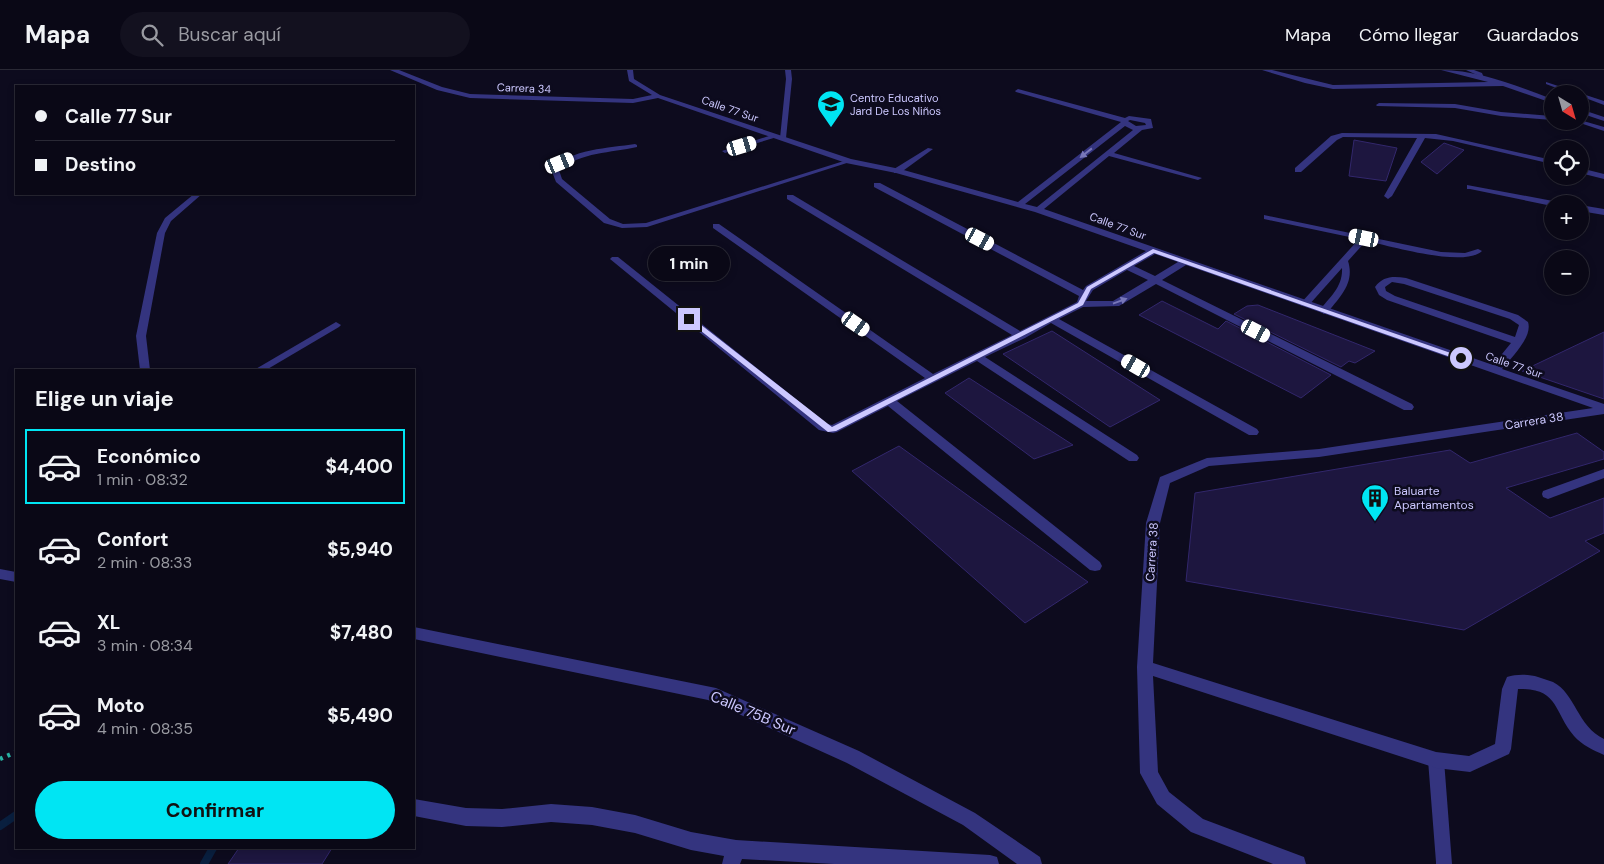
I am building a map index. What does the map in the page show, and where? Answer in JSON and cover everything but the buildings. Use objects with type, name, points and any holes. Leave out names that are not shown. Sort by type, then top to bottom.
[{"type":"street","name":"Carrera 34","points":[[393,70],[443,91],[470,96],[633,101],[658,96]]},
{"type":"street","name":"Calle 77 Sur","points":[[630,70],[631,80],[658,96],[849,161],[897,171],[1020,204],[1604,409]]},
{"type":"street","points":[[1265,70],[1306,82],[1333,87],[1504,84]]},
{"type":"street","points":[[1444,70],[1504,84],[1544,97]]},
{"type":"street","points":[[1018,91],[1140,128]]},
{"type":"street","points":[[1379,105],[1455,106],[1501,114],[1544,117]]},
{"type":"street","points":[[1589,114],[1604,119]]},
{"type":"street","points":[[1020,204],[1125,122],[1142,119],[1150,124],[1150,126],[1140,128],[1038,210]]},
{"type":"street","points":[[1589,124],[1604,129]]},
{"type":"street","points":[[1298,170],[1334,138],[1342,135],[1422,136],[1472,142],[1544,160]]},
{"type":"street","points":[[1388,196],[1422,136]]},
{"type":"street","points":[[1109,154],[1198,178]]},
{"type":"street","points":[[1589,173],[1604,178]]},
{"type":"street","points":[[877,185],[1082,299],[1118,303],[1185,262]]},
{"type":"street","points":[[1470,187],[1544,202]]},
{"type":"street","points":[[790,197],[1021,336]]},
{"type":"street","points":[[1589,210],[1604,212]]},
{"type":"street","points":[[716,226],[933,378]]},
{"type":"street","points":[[615,259],[823,427],[833,430],[1052,319],[1082,299],[1089,288],[1153,251]]},
{"type":"street","points":[[1127,266],[1408,407]]},
{"type":"street","points":[[1496,370],[1517,341],[1525,329],[1524,324],[1514,317],[1406,281],[1392,279],[1384,281],[1380,287],[1382,293],[1391,298],[1517,341]]},
{"type":"street","points":[[1052,319],[1252,432]]},
{"type":"street","points":[[978,357],[1133,458]]},
{"type":"street","points":[[889,401],[1095,566]]},
{"type":"street","name":"Carrera 38","points":[[1297,864],[1197,826],[1164,798],[1149,772],[1145,667],[1153,522],[1164,480],[1207,462],[1320,453],[1604,409]]},
{"type":"street","points":[[1548,494],[1604,473]]},
{"type":"street","points":[[0,574],[15,577]]},
{"type":"street","name":"Calle 75B Sur","points":[[415,633],[710,693],[853,757],[969,819],[1033,864]]},
{"type":"street","points":[[1145,667],[1436,760],[1470,764],[1503,749],[1510,689],[1513,682],[1529,680],[1548,686],[1562,698],[1579,731],[1595,744],[1604,746]]},
{"type":"street","points":[[415,806],[466,817],[502,818],[551,813],[592,816],[635,824],[691,841],[733,857],[990,864]]},
{"type":"lane","points":[[725,151],[779,137],[788,70]]},
{"type":"lane","points":[[1469,70],[1480,74],[1480,78]]},
{"type":"lane","points":[[1589,97],[1604,102]]},
{"type":"lane","points":[[635,146],[574,158],[560,163],[555,169],[559,180],[607,221],[622,226],[647,225],[849,161]]},
{"type":"lane","points":[[897,171],[930,149]]},
{"type":"lane","points":[[145,369],[141,336],[161,234],[168,220],[197,195]]},
{"type":"lane","points":[[1266,217],[1460,256],[1472,255],[1478,251]]},
{"type":"lane","points":[[1305,304],[1364,238]]},
{"type":"lane","points":[[1324,310],[1348,277],[1344,261]]},
{"type":"lane","points":[[261,369],[336,325]]},
{"type":"lane","points":[[1436,760],[1444,862]]},
{"type":"path","points":[[0,759],[15,752]]},
{"type":"waterway","points":[[0,826],[15,816]]},
{"type":"waterway","points":[[204,864],[212,849]]},
{"type":"place","name":"Centro Educativo Jard De Los Niños","points":[[831,128]]},
{"type":"place","name":"Baluarte Apartamentos","points":[[1375,522]]},
{"type":"route","points":[[689,319],[823,427],[833,430],[933,378],[1021,336],[1080,304],[1089,288],[1153,251],[1461,358]]}]
